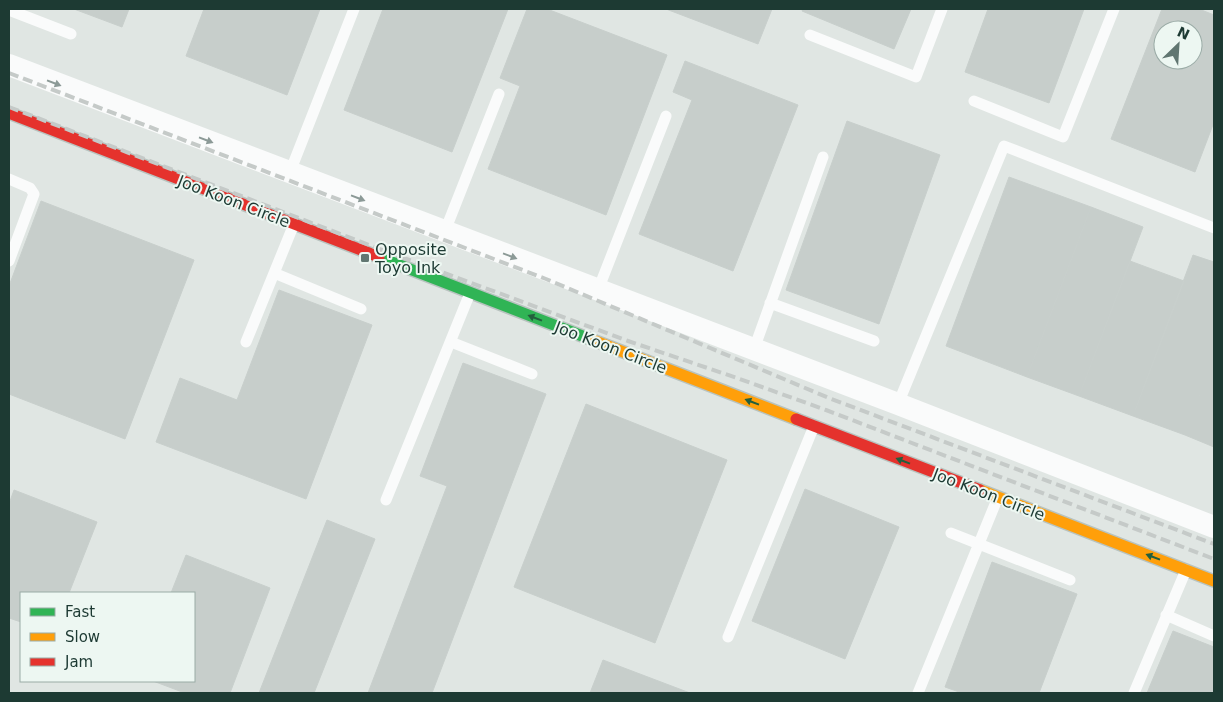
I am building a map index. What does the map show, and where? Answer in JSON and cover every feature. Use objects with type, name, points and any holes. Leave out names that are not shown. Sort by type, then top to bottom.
[{"type":"street","points":[[9,65],[898,404],[1214,527]]},
{"type":"street","name":"Joo Koon Circle","points":[[9,114],[1214,581]]},
{"type":"lane","points":[[290,172],[354,9]]},
{"type":"lane","points":[[810,35],[916,76],[942,9]]},
{"type":"lane","points":[[974,101],[1063,137],[1114,9]]},
{"type":"lane","points":[[9,10],[71,34]]},
{"type":"lane","points":[[445,231],[499,94]]},
{"type":"lane","points":[[598,290],[666,116]]},
{"type":"lane","points":[[898,404],[1004,146],[1214,225]]},
{"type":"lane","points":[[754,349],[823,157]]},
{"type":"lane","points":[[9,180],[30,188],[34,194],[9,262]]},
{"type":"lane","points":[[246,342],[294,224]]},
{"type":"lane","points":[[274,273],[361,309]]},
{"type":"lane","points":[[386,500],[470,293]]},
{"type":"lane","points":[[770,303],[874,341]]},
{"type":"lane","points":[[450,342],[532,374]]},
{"type":"lane","points":[[728,637],[814,426]]},
{"type":"lane","points":[[918,693],[998,497]]},
{"type":"lane","points":[[951,533],[1070,580]]},
{"type":"lane","points":[[1134,693],[1186,570]]},
{"type":"lane","points":[[1166,615],[1214,636]]},
{"type":"building","points":[[74,9],[129,9],[122,27]]},
{"type":"building","points":[[204,9],[320,9],[287,95],[186,56]]},
{"type":"building","points":[[383,9],[508,9],[452,152],[344,110]]},
{"type":"building","points":[[527,9],[547,9],[667,55],[606,215],[488,169],[520,86],[500,78]]},
{"type":"building","points":[[666,9],[772,9],[758,44]]},
{"type":"building","points":[[803,9],[911,9],[894,49],[802,11]]},
{"type":"building","points":[[988,9],[1084,9],[1049,103],[965,72]]},
{"type":"building","points":[[1162,9],[1199,9],[1214,15],[1214,122],[1195,172],[1111,139],[1153,32],[1153,70],[1203,70],[1203,20],[1158,20]]},
{"type":"building","points":[[685,61],[798,105],[733,271],[639,234],[692,100],[673,92]]},
{"type":"building","points":[[847,121],[940,155],[879,324],[786,290]]},
{"type":"building","points":[[1009,177],[1091,207],[1027,377],[946,346]]},
{"type":"building","points":[[41,201],[194,260],[125,439],[9,394],[9,286]]},
{"type":"building","points":[[1091,207],[1143,227],[1079,396],[1027,377]]},
{"type":"building","points":[[1193,255],[1214,262],[1214,356],[1185,435],[1133,416]]},
{"type":"building","points":[[1130,261],[1184,281],[1133,416],[1079,396]]},
{"type":"building","points":[[279,290],[372,325],[306,499],[156,442],[180,378],[237,400]]},
{"type":"building","points":[[1214,356],[1214,447],[1185,435]]},
{"type":"building","points":[[463,363],[546,394],[432,693],[368,693],[447,486],[420,476]]},
{"type":"building","points":[[586,404],[727,460],[655,643],[514,587]]},
{"type":"building","points":[[805,489],[899,527],[845,659],[752,621]]},
{"type":"building","points":[[14,490],[97,522],[69,592],[20,592],[20,622],[9,618],[9,504]]},
{"type":"building","points":[[327,520],[375,539],[314,693],[259,693]]},
{"type":"building","points":[[186,555],[270,588],[230,693],[185,693],[156,682],[195,682],[195,592],[171,592]]},
{"type":"building","points":[[992,562],[1077,594],[1039,693],[962,693],[945,687]]},
{"type":"building","points":[[1173,631],[1214,647],[1214,693],[1147,693]]},
{"type":"building","points":[[603,660],[690,693],[590,693]]},
{"type":"railway","points":[[9,73],[546,279],[829,398],[1214,544]]},
{"type":"railway","points":[[9,107],[377,248],[628,341],[826,410],[1214,559]]},
{"type":"traffic: fast","points":[[379,257],[590,339]]},
{"type":"traffic: slow","points":[[590,339],[796,419]]},
{"type":"traffic: slow","points":[[980,490],[1214,581]]},
{"type":"traffic: jam","points":[[9,113],[379,257]]},
{"type":"traffic: jam","points":[[796,419],[980,490]]},
{"type":"place","name":"Opposite Toyo Ink","points":[[365,258]]}]
